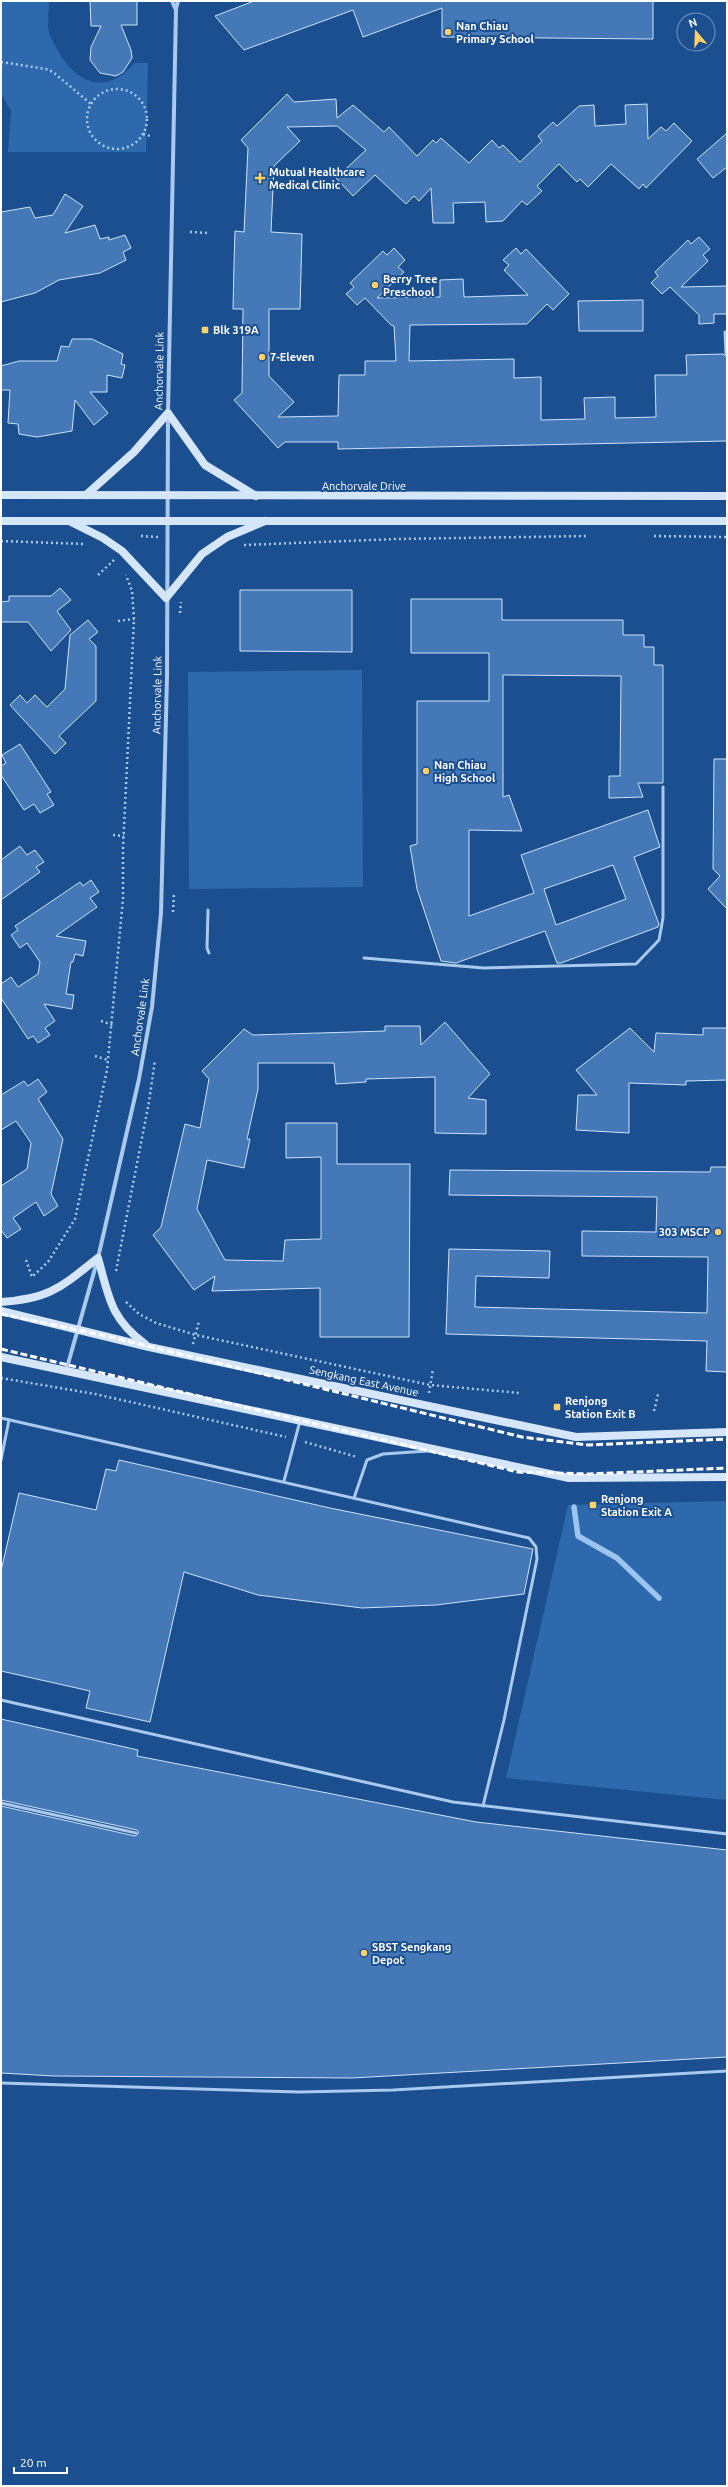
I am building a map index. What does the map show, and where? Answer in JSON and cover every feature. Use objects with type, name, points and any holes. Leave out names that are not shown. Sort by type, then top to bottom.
[{"type":"street","name":"Anchorvale Link","points":[[172,1],[176,9]]},
{"type":"street","name":"Anchorvale Link","points":[[66,1371],[98,1258],[140,1079],[152,1008],[161,913],[167,677],[166,598],[168,413],[176,9],[178,1]]},
{"type":"street","points":[[86,495],[134,452],[168,413],[204,465],[258,497]]},
{"type":"street","name":"Anchorvale Drive","points":[[1,495],[258,497],[727,496]]},
{"type":"street","points":[[68,520],[104,538],[122,551],[166,598],[202,554],[227,538],[269,519]]},
{"type":"street","points":[[1,521],[269,519],[727,521]]},
{"type":"street","points":[[1,1302],[22,1301],[45,1296],[63,1285],[98,1258],[109,1302],[118,1320],[131,1334],[149,1347]]},
{"type":"street","name":"Sengkang East Avenue","points":[[1,1311],[149,1347],[576,1436],[727,1432]]},
{"type":"street","points":[[1,1357],[570,1478],[727,1477]]},
{"type":"lane","points":[[725,332],[726,354]]},
{"type":"lane","points":[[364,958],[484,968],[636,964],[659,940],[662,918],[663,787]]},
{"type":"lane","points":[[208,910],[207,948],[209,953]]},
{"type":"lane","points":[[1,1418],[284,1481],[529,1538],[536,1547],[537,1559],[504,1720],[483,1806]]},
{"type":"lane","points":[[1,1460],[9,1420]]},
{"type":"lane","points":[[284,1481],[300,1420]]},
{"type":"lane","points":[[354,1498],[367,1460],[383,1454],[446,1451]]},
{"type":"lane","points":[[1,1700],[453,1802],[727,1834]]},
{"type":"lane","points":[[1,1803],[136,1833]]},
{"type":"lane","points":[[1,2083],[299,2092],[393,2090],[727,2071]]},
{"type":"path","points":[[1,62],[46,69],[53,72],[91,104]]},
{"type":"path","points":[[121,89],[132,93],[140,101],[146,111],[146,122],[143,134],[137,141],[123,148],[104,146],[96,140],[88,128],[87,118],[91,104],[98,95],[109,90],[121,89]]},
{"type":"path","points":[[143,134],[150,136]]},
{"type":"path","points":[[190,232],[209,234]]},
{"type":"path","points":[[238,546],[397,539],[594,535]]},
{"type":"path","points":[[652,536],[727,537]]},
{"type":"path","points":[[1,541],[88,544]]},
{"type":"path","points":[[109,554],[120,564]]},
{"type":"path","points":[[98,575],[115,558]]},
{"type":"path","points":[[26,1260],[32,1277],[48,1262],[75,1219],[108,1060],[113,1025],[122,899],[134,619],[132,591],[124,570]]},
{"type":"path","points":[[180,615],[182,594]]},
{"type":"path","points":[[118,621],[134,619]]},
{"type":"path","points":[[113,835],[124,836]]},
{"type":"path","points":[[173,913],[174,890]]},
{"type":"path","points":[[101,1021],[113,1025]]},
{"type":"path","points":[[95,1056],[108,1060]]},
{"type":"path","points":[[115,1273],[149,1102],[156,1056]]},
{"type":"path","points":[[123,1299],[139,1314],[156,1323],[196,1335],[430,1385],[520,1393]]},
{"type":"path","points":[[197,1330],[199,1321]]},
{"type":"path","points":[[428,1406],[433,1369]]},
{"type":"path","points":[[1,1378],[94,1394],[295,1439],[367,1460]]},
{"type":"path","points":[[654,1411],[658,1394]]},
{"type":"shaded area","points":[[1,1],[49,1],[48,25],[50,36],[64,61],[82,77],[92,82],[113,80],[124,74],[134,63],[148,63],[146,152],[8,152],[11,111],[1,93]]},
{"type":"shaded area","points":[[362,670],[363,887],[189,889],[188,672]]},
{"type":"shaded area","points":[[727,1501],[727,1800],[506,1778],[568,1505]]},
{"type":"building","points":[[90,1],[137,1],[137,25],[121,25],[131,50],[132,58],[123,72],[116,76],[100,73],[90,60],[91,47],[101,26],[91,26]]},
{"type":"building","points":[[254,1],[653,1],[653,39],[442,37],[442,8],[363,37],[353,10],[244,50],[215,16]]},
{"type":"building","points":[[287,94],[294,102],[336,99],[337,118],[353,105],[384,132],[389,127],[417,156],[433,140],[436,143],[441,138],[469,163],[492,140],[499,148],[503,145],[520,162],[542,141],[538,136],[553,122],[557,126],[579,106],[594,105],[595,126],[626,124],[625,105],[647,104],[648,139],[661,127],[666,131],[674,123],[692,141],[646,188],[643,184],[639,189],[611,164],[588,187],[580,179],[577,182],[559,164],[537,186],[542,191],[527,205],[522,201],[503,221],[486,222],[485,202],[453,203],[454,223],[433,223],[431,188],[419,201],[414,196],[406,204],[375,175],[353,196],[336,178],[366,150],[337,126],[287,127],[300,141],[274,166],[271,232],[302,234],[300,309],[269,309],[269,376],[294,402],[278,417],[338,416],[339,375],[365,375],[365,361],[396,361],[394,326],[391,325],[365,298],[357,305],[346,294],[354,287],[350,283],[383,251],[387,255],[394,248],[405,260],[398,267],[404,272],[377,298],[440,297],[440,280],[463,279],[464,297],[528,295],[504,270],[509,265],[503,260],[516,248],[521,254],[526,249],[569,294],[553,310],[547,304],[527,324],[410,325],[409,361],[514,359],[514,378],[541,377],[541,420],[585,419],[584,398],[615,397],[615,418],[656,417],[655,375],[687,375],[686,355],[723,354],[727,357],[727,441],[338,449],[338,442],[285,442],[278,448],[234,400],[242,393],[243,309],[233,309],[234,263],[235,231],[244,232],[248,148],[241,140]]},
{"type":"building","points":[[727,133],[727,167],[713,178],[697,159]]},
{"type":"building","points":[[65,194],[83,206],[65,233],[95,225],[100,239],[109,237],[109,240],[125,235],[131,248],[123,252],[126,260],[100,273],[59,280],[35,293],[1,302],[1,212],[30,207],[35,218],[53,215]]},
{"type":"building","points":[[699,237],[710,249],[703,255],[708,261],[681,287],[727,286],[727,314],[714,314],[714,323],[699,324],[699,315],[670,287],[662,294],[651,283],[658,276],[655,272],[688,240],[691,244]]},
{"type":"building","points":[[643,300],[643,331],[579,331],[578,301]]},
{"type":"building","points":[[72,339],[92,339],[123,354],[121,364],[125,365],[122,378],[107,375],[107,392],[90,392],[108,413],[94,425],[75,400],[72,431],[37,437],[19,434],[18,424],[8,423],[10,390],[1,390],[1,366],[19,361],[57,361],[61,346],[69,347]]},
{"type":"building","points":[[60,588],[71,600],[57,611],[71,630],[51,651],[28,622],[1,622],[1,602],[9,601],[9,596],[51,596]]},
{"type":"building","points":[[240,590],[352,590],[352,652],[240,651]]},
{"type":"building","name":"Nan Chiau High School","points":[[411,599],[502,599],[502,620],[623,620],[623,635],[644,635],[644,647],[654,647],[654,665],[663,665],[663,783],[638,783],[643,797],[609,798],[609,776],[620,776],[621,676],[503,675],[503,797],[509,795],[522,831],[469,830],[469,916],[534,893],[521,855],[648,810],[660,847],[634,857],[659,924],[658,927],[561,963],[557,963],[545,931],[456,963],[441,961],[417,889],[410,846],[417,844],[417,701],[489,701],[489,653],[411,653]],"holes":[[[613,865],[626,899],[556,925],[544,889]]]},
{"type":"building","points":[[88,620],[98,632],[89,639],[96,646],[96,701],[59,736],[66,743],[55,754],[10,705],[20,695],[27,703],[35,695],[47,707],[65,689],[70,635]]},
{"type":"building","points":[[20,744],[51,792],[47,794],[54,805],[40,813],[34,804],[24,810],[1,775],[1,766],[6,763],[2,755]]},
{"type":"building","points":[[714,759],[727,759],[727,909],[708,889],[720,876],[713,869]]},
{"type":"building","points":[[20,846],[27,855],[35,850],[44,862],[36,867],[40,872],[1,900],[1,860]]},
{"type":"building","points":[[91,880],[99,892],[90,898],[97,907],[56,936],[86,941],[83,956],[75,954],[73,962],[71,962],[66,994],[74,995],[72,1009],[44,1004],[55,1021],[45,1028],[50,1035],[38,1043],[33,1036],[28,1039],[1,998],[1,984],[11,977],[18,987],[38,974],[40,962],[27,943],[20,948],[11,935],[18,930],[15,926],[80,882],[83,886]]},
{"type":"building","points":[[445,1022],[490,1074],[468,1098],[486,1100],[486,1134],[435,1133],[435,1077],[366,1079],[366,1082],[336,1084],[334,1063],[258,1063],[258,1089],[247,1139],[250,1139],[244,1168],[207,1160],[197,1209],[225,1260],[283,1261],[285,1240],[321,1239],[321,1157],[286,1158],[286,1123],[337,1123],[337,1164],[410,1164],[409,1337],[320,1337],[320,1288],[212,1291],[215,1276],[194,1290],[153,1235],[161,1227],[185,1124],[200,1128],[209,1079],[202,1071],[244,1029],[253,1035],[385,1031],[385,1026],[420,1026],[421,1045]]},
{"type":"building","points":[[630,1028],[654,1052],[656,1033],[703,1035],[703,1028],[727,1028],[727,1080],[686,1081],[686,1085],[629,1083],[629,1133],[576,1130],[578,1095],[597,1095],[576,1070]]},
{"type":"building","points":[[38,1079],[47,1092],[38,1099],[63,1139],[51,1194],[58,1206],[44,1216],[36,1202],[13,1218],[21,1229],[7,1238],[1,1230],[1,1186],[27,1169],[31,1143],[16,1121],[1,1130],[1,1095],[24,1081],[28,1086]]},
{"type":"building","points":[[711,1167],[727,1167],[727,1372],[706,1371],[707,1341],[446,1334],[449,1249],[550,1251],[549,1278],[476,1276],[475,1307],[707,1313],[708,1257],[582,1256],[582,1231],[656,1232],[657,1197],[449,1195],[450,1170],[710,1172]]},
{"type":"building","points":[[119,1460],[330,1508],[533,1549],[524,1594],[436,1605],[362,1608],[258,1595],[184,1572],[150,1722],[86,1708],[90,1691],[1,1671],[1,1571],[19,1493],[96,1510],[106,1469],[116,1471]]},
{"type":"building","name":"SBST Sengkang Depot","points":[[1,1719],[138,1750],[137,1756],[476,1822],[727,1850],[727,2057],[352,2078],[54,2076],[1,2073],[1,1806],[135,1836],[139,1833],[137,1830],[1,1800]]},
{"type":"waterway","points":[[574,1507],[578,1536],[617,1558],[659,1598]]},
{"type":"railway","points":[[1,1314],[102,1335],[522,1437],[588,1445],[727,1439]]},
{"type":"railway","points":[[1,1349],[518,1472],[589,1474],[727,1468]]},
{"type":"place","name":"Nan Chiau Primary School","points":[[448,32]]},
{"type":"place","name":"Mutual Healthcare Medical Clinic","points":[[260,178]]},
{"type":"place","name":"Berry Tree Preschool","points":[[375,285]]},
{"type":"place","name":"Blk 319A","points":[[205,330]]},
{"type":"place","name":"7-Eleven","points":[[262,357]]},
{"type":"place","name":"Nan Chiau High School","points":[[426,771]]},
{"type":"place","name":"303 MSCP","points":[[718,1232]]},
{"type":"place","name":"Renjong Station Exit B","points":[[557,1407]]},
{"type":"place","name":"Renjong Station Exit A","points":[[593,1505]]},
{"type":"place","name":"SBST Sengkang Depot","points":[[364,1953]]}]
